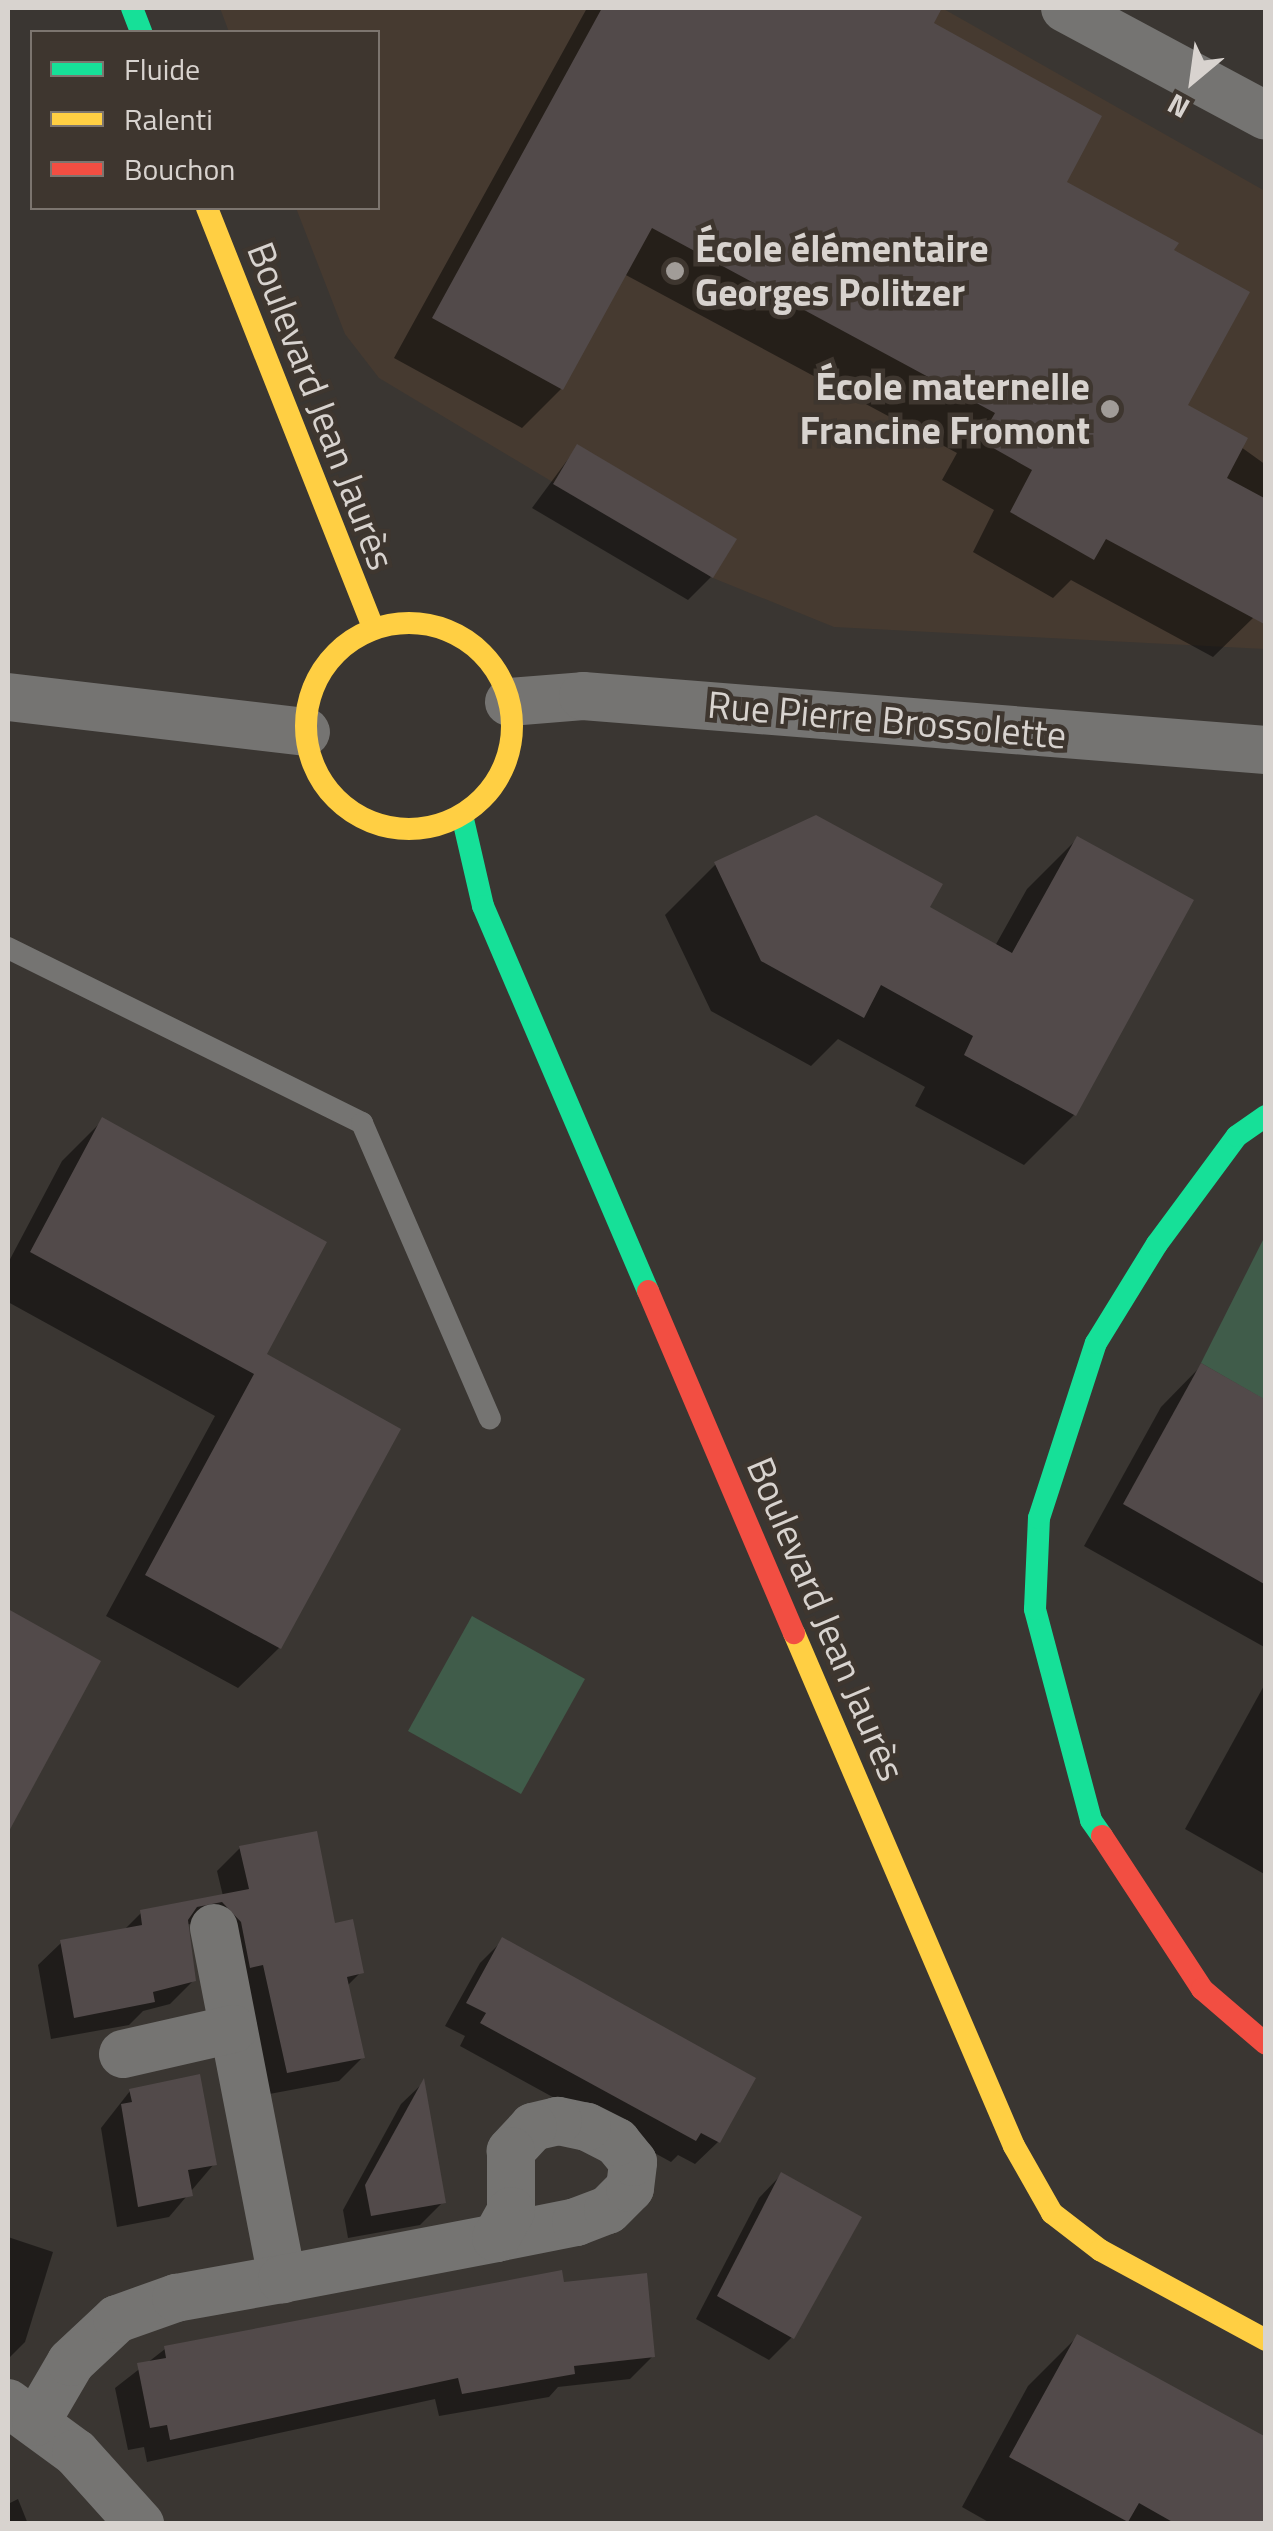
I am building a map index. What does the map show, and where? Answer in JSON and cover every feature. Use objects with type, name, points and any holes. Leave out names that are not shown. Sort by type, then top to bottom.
[{"type":"street","points":[[1065,8],[1266,116]]},
{"type":"street","name":"Boulevard Jean Jaurès","points":[[207,210],[372,628]]},
{"type":"street","points":[[414,622],[446,630],[475,646],[509,702],[512,735],[504,766],[487,794],[462,815],[429,828],[394,829],[360,817],[332,796],[313,766],[306,732],[309,697],[325,666],[372,628],[414,622]]},
{"type":"street","points":[[8,696],[306,732]]},
{"type":"street","name":"Rue Pierre Brossolette","points":[[509,702],[583,696],[1266,750]]},
{"type":"street","name":"Boulevard Jean Jaurès","points":[[462,815],[483,906],[1014,2146],[1052,2213],[1100,2250],[1266,2340]]},
{"type":"street","points":[[1266,1116],[1225,1152],[1096,1343],[1038,1518],[1036,1608],[1091,1820],[1202,1989],[1266,2044]]},
{"type":"street","points":[[214,1928],[282,2279]]},
{"type":"street","points":[[122,2054],[233,2029]]},
{"type":"street","points":[[140,2524],[76,2453],[22,2412],[117,2318],[176,2298],[496,2238]]},
{"type":"lane","points":[[8,948],[362,1124],[490,1419]]},
{"type":"shaded area","name":"École élémentaire Georges Politzer","points":[[220,8],[942,8],[1265,191],[1265,649],[834,627],[713,578],[379,378],[345,334],[297,210],[380,210],[380,30],[228,30]]},
{"type":"green space","points":[[1265,1236],[1265,1400],[1201,1363]]},
{"type":"green space","points":[[472,1616],[585,1679],[521,1794],[408,1731]]},
{"type":"building","points":[[602,8],[942,8],[934,23],[1102,116],[1067,182],[1179,243],[1174,250],[1250,292],[1188,405],[1248,438],[1227,478],[1266,499],[1266,625],[1106,539],[1094,560],[1010,512],[1032,470],[979,440],[995,413],[652,228],[563,390],[432,318]]},
{"type":"building","points":[[577,444],[737,539],[713,578],[553,484]]},
{"type":"building","points":[[816,815],[943,884],[930,907],[1012,953],[1077,836],[1194,900],[1076,1116],[964,1055],[973,1036],[881,985],[864,1018],[761,961],[714,862]]},
{"type":"building","points":[[102,1117],[327,1242],[267,1354],[401,1429],[281,1649],[145,1575],[254,1374],[30,1252]]},
{"type":"building","points":[[1201,1363],[1266,1400],[1266,1585],[1123,1504]]},
{"type":"building","points":[[8,1609],[101,1661],[8,1833]]},
{"type":"building","points":[[317,1831],[335,1923],[353,1919],[364,1973],[347,1977],[365,2058],[287,2073],[263,1965],[250,1968],[241,1922],[222,1902],[197,1907],[188,1920],[196,1981],[153,1992],[155,2002],[74,2018],[60,1940],[142,1925],[140,1910],[249,1889],[239,1846]]},
{"type":"building","points":[[502,1937],[756,2078],[720,2143],[701,2133],[696,2141],[480,2023],[486,2013],[466,2003]]},
{"type":"building","points":[[200,2074],[217,2165],[188,2170],[193,2196],[138,2207],[121,2104],[132,2102],[129,2089]]},
{"type":"building","points":[[424,2078],[446,2203],[371,2216],[365,2185]]},
{"type":"building","points":[[781,2172],[862,2217],[794,2339],[717,2296]]},
{"type":"building","points":[[562,2270],[564,2282],[647,2273],[655,2357],[574,2366],[575,2374],[462,2394],[458,2378],[170,2440],[167,2425],[150,2428],[137,2363],[166,2358],[164,2346]]},
{"type":"building","points":[[1077,2334],[1266,2437],[1266,2524],[1176,2524],[1139,2503],[1128,2522],[1009,2457]]},
{"type":"traffic: fast","points":[[132,8],[140,30]]},
{"type":"traffic: fast","points":[[462,815],[483,906],[648,1291]]},
{"type":"traffic: fast","points":[[1102,1836],[1091,1820],[1035,1609],[1039,1518],[1096,1343],[1157,1244],[1237,1136],[1266,1116]]},
{"type":"traffic: slow","points":[[208,210],[373,628]]},
{"type":"traffic: slow","points":[[409,623],[448,631],[482,653],[504,687],[512,726],[504,765],[482,799],[448,821],[409,829],[370,821],[336,799],[314,765],[306,726],[314,687],[336,653],[370,631],[409,623]]},
{"type":"traffic: slow","points":[[794,1633],[1014,2146],[1052,2213],[1100,2250],[1266,2340]]},
{"type":"traffic: jam","points":[[648,1291],[794,1633]]},
{"type":"traffic: jam","points":[[1102,1836],[1202,1989],[1266,2044]]},
{"type":"place","name":"École élémentaire Georges Politzer","points":[[675,271]]},
{"type":"place","name":"École maternelle Francine Fromont","points":[[1110,409]]}]
